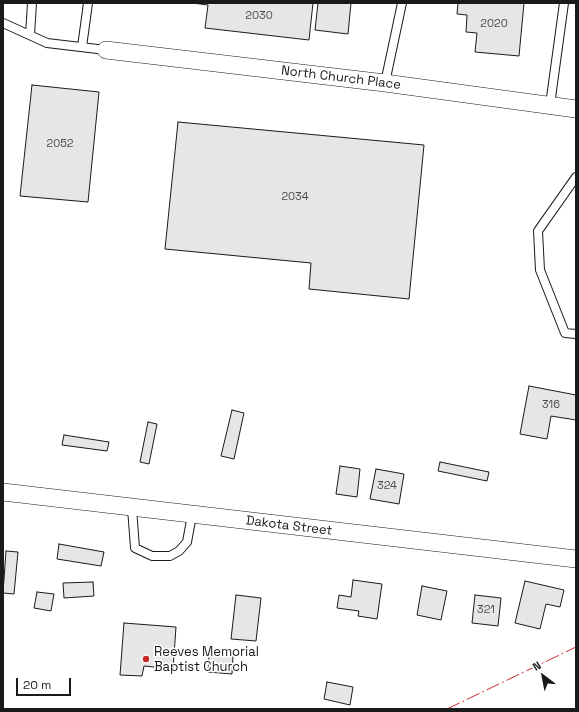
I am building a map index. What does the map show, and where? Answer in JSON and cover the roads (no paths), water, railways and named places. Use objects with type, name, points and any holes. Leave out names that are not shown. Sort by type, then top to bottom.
[{"type":"street","name":"North Church Place","points":[[106,50],[385,83],[576,109]]},
{"type":"street","name":"Dakota Street","points":[[3,492],[576,559]]},
{"type":"lane","points":[[30,35],[32,3]]},
{"type":"lane","points":[[82,47],[88,3]]},
{"type":"lane","points":[[385,83],[402,3]]},
{"type":"lane","points":[[550,105],[564,3]]},
{"type":"lane","points":[[3,23],[47,43],[106,50]]},
{"type":"lane","points":[[576,177],[538,231],[540,270],[565,333],[576,334]]},
{"type":"lane","points":[[132,508],[135,548],[152,556],[170,556],[179,552],[186,542],[192,515]]},
{"type":"place","name":"Reeves Memorial Baptist Church","points":[[146,659]]}]
